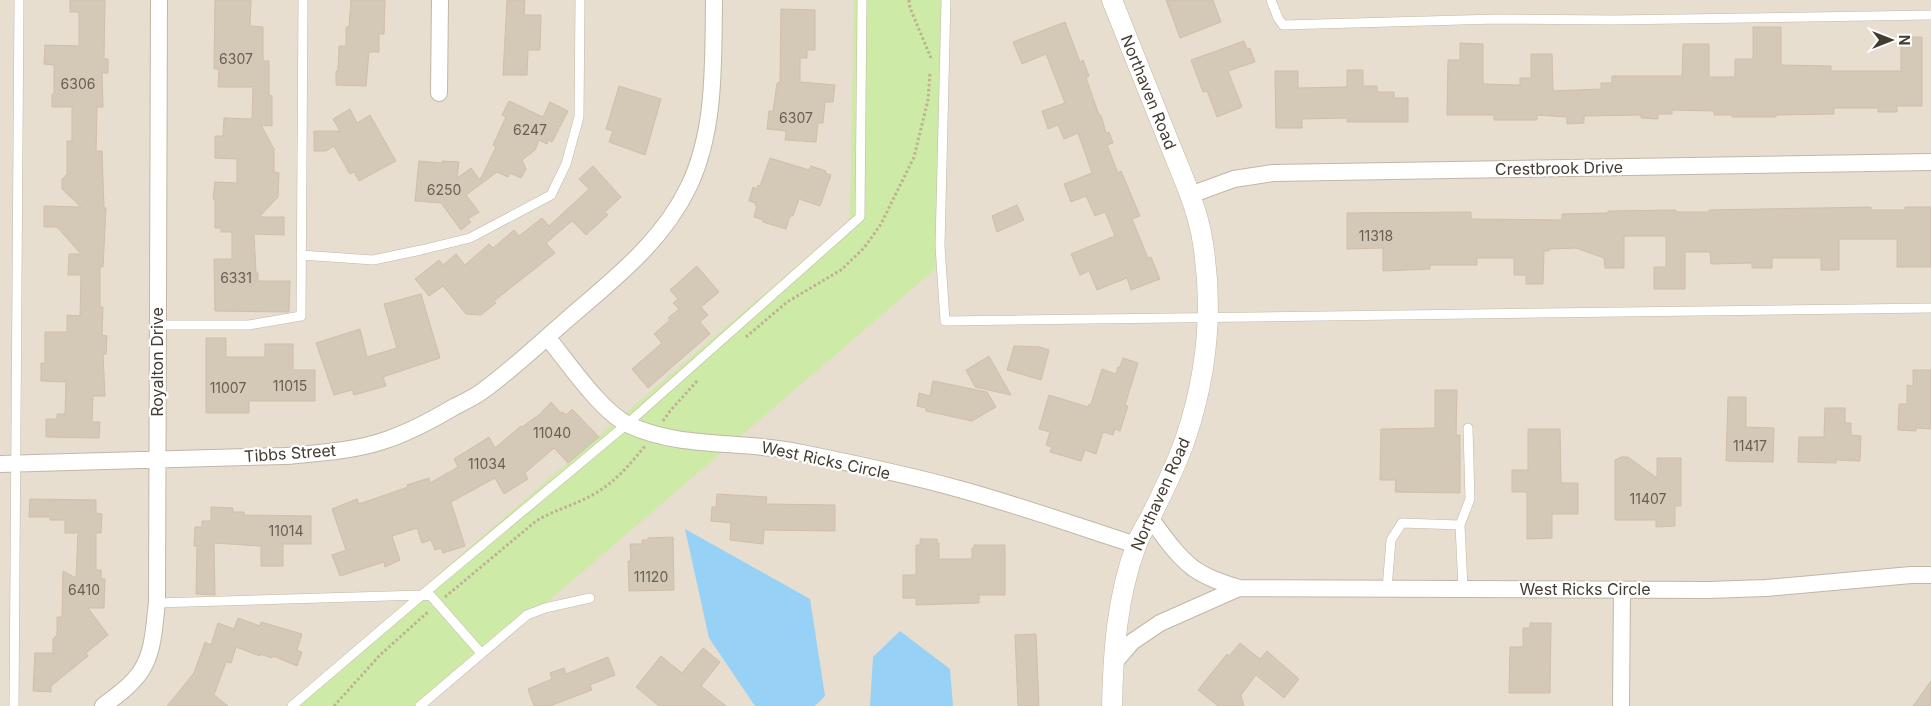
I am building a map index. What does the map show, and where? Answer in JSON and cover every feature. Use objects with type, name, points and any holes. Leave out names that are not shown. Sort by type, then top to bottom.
[{"type":"street","name":"Royalton Drive","points":[[103,706],[126,688],[141,671],[149,652],[154,631],[157,603],[159,0]]},
{"type":"street","points":[[439,93],[440,0]]},
{"type":"street","name":"Tibbs Street","points":[[0,464],[156,458],[285,456],[330,452],[385,441],[418,428],[483,390],[628,268],[653,242],[689,187],[698,163],[712,94],[714,0]]},
{"type":"street","name":"Northaven Road","points":[[1112,0],[1190,195],[1200,231],[1206,265],[1208,317],[1207,348],[1195,407],[1186,438],[1170,476],[1136,545],[1125,580],[1113,664],[1112,706]]},
{"type":"street","name":"Crestbrook Drive","points":[[1190,195],[1234,179],[1273,173],[1931,162]]},
{"type":"street","name":"West Ricks Circle","points":[[547,337],[590,390],[614,415],[627,424],[654,435],[680,439],[752,444],[794,451],[959,489],[1136,545]]},
{"type":"street","name":"West Ricks Circle","points":[[1150,518],[1178,554],[1193,568],[1212,579],[1239,588],[1622,590],[1766,588],[1911,575],[1931,575]]},
{"type":"street","name":"West Ricks Circle","points":[[1113,664],[1132,642],[1160,623],[1239,588]]},
{"type":"street","points":[[1621,706],[1622,590]]},
{"type":"lane","points":[[14,706],[20,0]]},
{"type":"lane","points":[[157,326],[249,326],[300,316],[303,0]]},
{"type":"lane","points":[[301,255],[373,260],[421,250],[470,238],[551,195],[566,164],[580,117],[580,0]]},
{"type":"lane","points":[[292,706],[627,424],[860,217],[862,0]]},
{"type":"lane","points":[[946,0],[940,246],[944,321],[1931,308]]},
{"type":"lane","points":[[1271,0],[1283,25],[1497,19],[1614,20],[1931,15]]},
{"type":"lane","points":[[1463,588],[1460,525],[1470,499],[1468,428]]},
{"type":"lane","points":[[1387,588],[1391,540],[1402,523],[1460,525]]},
{"type":"lane","points":[[157,603],[431,596],[481,653]]},
{"type":"lane","points":[[420,706],[527,615],[545,608],[590,598]]},
{"type":"path","points":[[910,0],[910,8],[932,58]]},
{"type":"shaded area","points":[[0,0],[1931,0],[1931,706],[0,706]]},
{"type":"green space","points":[[854,0],[945,0],[940,265],[426,706],[285,706],[850,220]]},
{"type":"water","points":[[685,529],[810,599],[825,696],[815,706],[755,706],[709,638]]},
{"type":"water","points":[[900,631],[950,669],[953,706],[870,706],[873,657]]},
{"type":"building","points":[[70,0],[105,0],[104,59],[108,59],[108,73],[102,73],[103,107],[97,107],[96,151],[102,151],[104,208],[106,208],[103,267],[100,267],[100,307],[103,307],[102,335],[107,336],[106,354],[103,354],[105,396],[93,396],[92,422],[100,422],[99,438],[46,437],[46,419],[57,419],[57,414],[65,414],[66,382],[41,381],[41,363],[45,363],[45,332],[67,332],[67,315],[80,316],[81,275],[68,275],[69,254],[81,254],[57,227],[44,227],[44,206],[81,207],[62,189],[62,179],[67,174],[67,141],[72,141],[72,107],[52,107],[54,65],[44,64],[45,45],[79,46],[79,12],[70,12]]},
{"type":"building","points":[[215,0],[251,0],[250,26],[263,27],[263,61],[269,61],[269,95],[272,96],[272,126],[261,125],[274,149],[274,172],[279,173],[278,197],[259,217],[284,217],[284,235],[254,234],[256,273],[258,273],[258,281],[290,281],[289,312],[215,311],[214,259],[232,259],[232,232],[221,232],[221,228],[215,228],[215,199],[213,199],[215,182],[237,183],[237,159],[215,158],[215,136],[223,136],[224,118],[252,119],[253,87],[218,87],[219,69],[214,69]]},
{"type":"building","points":[[351,0],[385,0],[384,34],[379,34],[379,52],[369,52],[366,86],[336,85],[339,46],[346,46],[346,27],[349,27]]},
{"type":"building","points":[[507,0],[525,0],[524,15],[541,15],[540,50],[528,50],[527,75],[503,75]]},
{"type":"building","points":[[1166,0],[1213,0],[1221,22],[1180,38]]},
{"type":"building","points":[[781,9],[815,10],[815,50],[807,50],[807,58],[800,58],[800,82],[835,85],[833,102],[825,102],[823,123],[818,123],[816,142],[785,140],[786,131],[767,129],[769,111],[773,111],[777,83],[780,82]]},
{"type":"building","points":[[1065,22],[1080,62],[1083,60],[1089,76],[1086,78],[1106,133],[1109,132],[1113,143],[1107,145],[1118,173],[1121,171],[1140,216],[1132,219],[1148,258],[1151,257],[1160,279],[1131,290],[1127,278],[1097,290],[1089,271],[1080,275],[1071,254],[1115,236],[1105,212],[1095,216],[1086,196],[1071,202],[1064,184],[1092,173],[1078,133],[1064,139],[1058,125],[1048,129],[1042,111],[1065,103],[1046,54],[1022,64],[1013,42]]},
{"type":"building","points":[[1753,27],[1781,27],[1781,65],[1831,66],[1831,71],[1901,71],[1901,37],[1922,37],[1922,106],[1897,106],[1897,112],[1878,112],[1878,108],[1834,108],[1834,114],[1776,115],[1776,117],[1732,117],[1732,115],[1714,115],[1714,111],[1672,110],[1672,114],[1658,114],[1658,119],[1641,118],[1641,115],[1584,116],[1584,123],[1567,124],[1567,117],[1537,115],[1537,120],[1494,120],[1494,115],[1447,115],[1448,60],[1460,60],[1460,43],[1483,44],[1483,84],[1520,85],[1520,78],[1531,78],[1531,54],[1552,54],[1553,91],[1601,89],[1601,83],[1612,83],[1612,76],[1682,76],[1683,44],[1709,44],[1709,77],[1735,77],[1735,59],[1753,59]]},
{"type":"building","points":[[1244,41],[1247,49],[1250,48],[1255,62],[1228,71],[1242,107],[1217,117],[1207,91],[1203,92],[1191,60]]},
{"type":"building","points":[[1347,70],[1363,70],[1363,86],[1377,86],[1377,92],[1394,92],[1394,98],[1408,98],[1408,122],[1347,122],[1347,118],[1302,119],[1302,128],[1276,128],[1275,71],[1298,71],[1298,88],[1347,87]]},
{"type":"building","points":[[619,86],[661,99],[645,155],[609,142],[613,131],[606,129]]},
{"type":"building","points":[[509,101],[543,117],[550,102],[568,111],[560,127],[557,126],[559,129],[552,142],[548,140],[547,144],[539,140],[535,150],[522,160],[526,169],[521,178],[510,173],[508,177],[497,172],[466,195],[479,212],[468,219],[471,222],[461,230],[441,203],[415,201],[419,161],[459,162],[457,178],[471,168],[480,180],[496,147],[493,145],[506,117],[502,115]]},
{"type":"building","points":[[350,109],[357,123],[370,115],[396,161],[359,181],[354,172],[350,174],[334,146],[326,151],[314,151],[314,131],[340,131],[333,119]]},
{"type":"building","points":[[770,158],[809,170],[811,166],[826,171],[825,173],[831,175],[820,206],[799,199],[786,229],[763,222],[763,220],[754,217],[757,205],[749,201],[753,187],[757,189],[758,185],[760,186]]},
{"type":"building","points":[[593,166],[621,197],[605,212],[608,215],[586,235],[572,221],[546,243],[555,253],[494,301],[496,303],[481,315],[466,314],[443,286],[429,296],[415,279],[439,260],[443,265],[456,254],[465,265],[489,244],[493,248],[514,230],[519,236],[542,218],[549,226],[589,189],[579,179]]},
{"type":"building","points":[[1017,205],[1024,220],[997,232],[992,216]]},
{"type":"building","points":[[1871,207],[1871,210],[1905,210],[1905,207],[1931,207],[1931,267],[1897,267],[1897,239],[1839,239],[1839,270],[1821,270],[1821,258],[1772,258],[1772,268],[1752,268],[1752,263],[1711,264],[1710,252],[1685,252],[1685,289],[1654,289],[1654,267],[1666,267],[1666,236],[1624,236],[1624,268],[1605,268],[1604,258],[1576,248],[1549,249],[1549,251],[1544,251],[1543,284],[1526,284],[1526,275],[1514,275],[1514,258],[1477,258],[1477,265],[1430,265],[1430,269],[1383,271],[1383,248],[1347,249],[1347,213],[1471,212],[1471,219],[1562,220],[1562,214],[1608,213],[1608,211],[1676,210],[1676,212],[1709,212],[1709,210]]},
{"type":"building","points":[[697,266],[719,292],[701,307],[708,315],[700,322],[710,334],[648,388],[632,369],[662,343],[654,334],[679,309],[673,303],[678,299],[670,290]]},
{"type":"building","points":[[421,294],[440,358],[383,377],[386,386],[354,395],[352,390],[334,395],[316,343],[360,329],[367,357],[397,348],[384,304]]},
{"type":"building","points":[[206,338],[226,338],[226,357],[265,357],[265,344],[293,344],[293,370],[315,370],[315,401],[249,401],[249,413],[206,413]]},
{"type":"building","points":[[1014,346],[1040,347],[1049,350],[1041,380],[1007,370]]},
{"type":"building","points":[[989,356],[1011,395],[975,387],[966,370]]},
{"type":"building","points":[[1123,358],[1138,363],[1125,405],[1128,406],[1120,431],[1115,429],[1113,435],[1103,432],[1096,454],[1085,450],[1081,461],[1050,452],[1052,447],[1046,445],[1050,432],[1039,429],[1049,395],[1088,407],[1091,404],[1102,369],[1116,374]]},
{"type":"building","points":[[1913,370],[1931,370],[1931,429],[1916,428],[1916,431],[1898,430],[1899,404],[1907,404],[1907,385],[1913,386]]},
{"type":"building","points":[[933,381],[987,392],[996,407],[972,421],[926,411],[926,408],[917,406],[919,393],[930,396]]},
{"type":"building","points":[[1435,390],[1457,390],[1456,435],[1460,435],[1460,493],[1395,492],[1396,480],[1380,480],[1381,429],[1435,428]]},
{"type":"building","points":[[1728,397],[1746,397],[1746,427],[1774,428],[1773,462],[1726,461]]},
{"type":"building","points":[[551,402],[561,413],[563,412],[566,415],[572,409],[599,437],[568,463],[554,448],[525,473],[528,479],[504,494],[495,478],[451,502],[465,546],[443,553],[441,548],[435,550],[431,540],[422,543],[417,528],[392,536],[400,560],[385,567],[384,562],[340,576],[332,555],[346,550],[332,509],[357,499],[359,504],[429,478],[430,483],[458,467],[454,459],[489,437],[495,448],[521,426],[540,414]]},
{"type":"building","points":[[1825,408],[1845,408],[1845,423],[1851,423],[1851,435],[1861,436],[1860,461],[1836,460],[1836,463],[1798,462],[1799,437],[1824,437]]},
{"type":"building","points":[[1528,429],[1560,429],[1561,483],[1578,483],[1578,514],[1552,514],[1552,538],[1527,539],[1527,492],[1512,492],[1512,470],[1528,470]]},
{"type":"building","points":[[1621,457],[1628,457],[1657,478],[1657,458],[1681,458],[1681,506],[1675,506],[1675,526],[1656,527],[1656,520],[1615,520],[1615,460]]},
{"type":"building","points":[[717,494],[767,497],[766,504],[835,505],[835,531],[764,530],[763,544],[730,540],[731,523],[711,521],[712,507],[716,507]]},
{"type":"building","points":[[30,499],[96,500],[96,513],[102,514],[101,533],[96,533],[96,570],[101,570],[101,579],[105,579],[104,608],[88,608],[108,635],[86,653],[88,656],[51,686],[51,692],[33,691],[35,653],[53,653],[53,639],[57,635],[57,617],[62,617],[63,571],[76,578],[78,533],[65,533],[65,520],[50,520],[50,517],[29,517]]},
{"type":"building","points":[[211,507],[233,508],[233,512],[244,512],[244,515],[311,516],[311,544],[283,544],[283,566],[261,566],[261,546],[214,543],[215,595],[196,594],[197,546],[194,546],[195,527],[202,527],[202,521],[211,521]]},
{"type":"building","points":[[673,537],[674,590],[629,591],[628,561],[631,561],[630,544],[642,544],[642,540],[648,540],[648,538]]},
{"type":"building","points":[[920,539],[937,539],[937,543],[939,543],[939,559],[972,559],[972,548],[974,548],[974,545],[1005,545],[1005,595],[979,595],[979,603],[916,605],[916,598],[903,598],[903,575],[916,575],[916,545],[920,545]]},
{"type":"building","points":[[238,618],[260,626],[261,622],[302,634],[297,650],[302,652],[297,666],[273,656],[272,658],[260,654],[260,656],[236,647],[231,663],[226,662],[214,695],[228,706],[167,706],[194,673],[205,642],[211,645],[218,623],[234,629]]},
{"type":"building","points":[[1530,623],[1551,623],[1550,693],[1509,693],[1510,647],[1523,647],[1523,628],[1530,628]]},
{"type":"building","points":[[1036,634],[1039,706],[1018,706],[1015,635]]},
{"type":"building","points":[[1240,643],[1260,659],[1267,651],[1299,679],[1284,698],[1256,675],[1241,695],[1244,706],[1218,706],[1198,690],[1227,654],[1229,656]]},
{"type":"building","points":[[703,648],[720,662],[701,686],[726,706],[659,706],[636,687],[661,656],[682,673]]},
{"type":"building","points":[[608,657],[615,675],[590,685],[592,690],[550,706],[534,706],[528,689],[552,679],[550,673],[564,668],[566,674]]},
{"type":"building","points":[[1931,681],[1931,706],[1913,706]]}]
